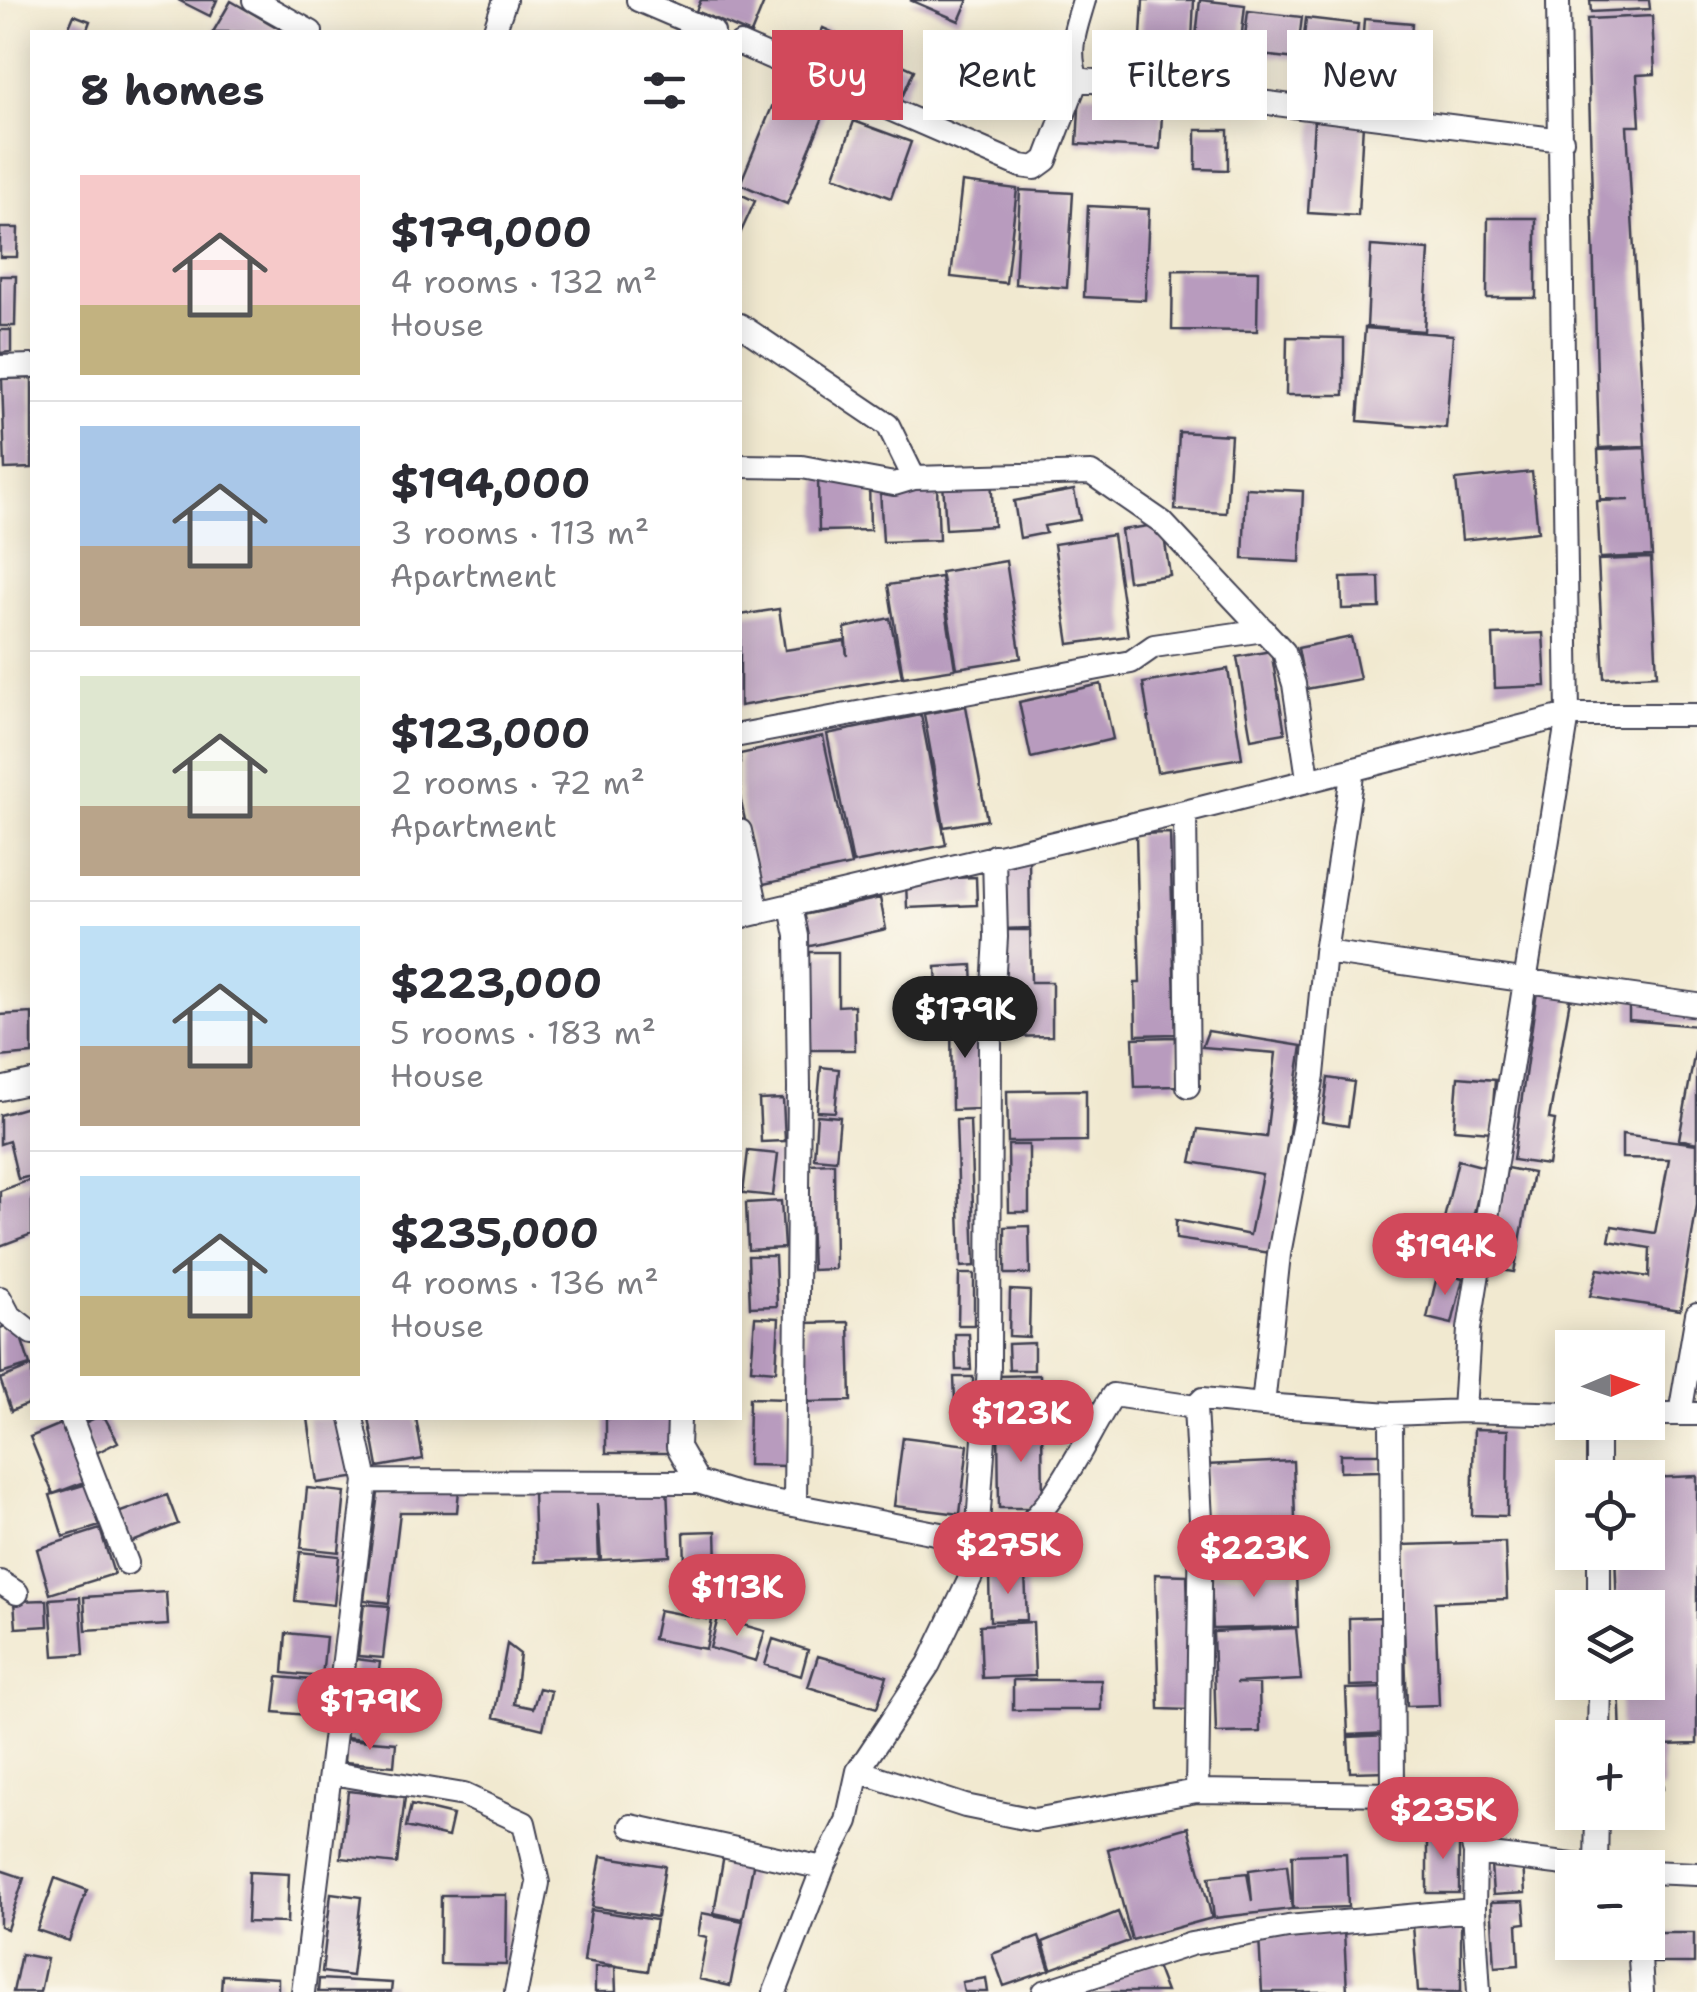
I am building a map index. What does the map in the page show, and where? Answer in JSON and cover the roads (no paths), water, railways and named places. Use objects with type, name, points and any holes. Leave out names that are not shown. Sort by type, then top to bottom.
[{"type":"street","points":[[254,0],[307,30]]},
{"type":"street","points":[[495,30],[506,0]]},
{"type":"street","points":[[638,0],[708,30]]},
{"type":"street","points":[[742,45],[1021,166],[1034,168],[1046,160],[1078,79],[1071,62],[1071,43],[1084,0]]},
{"type":"street","points":[[1464,1410],[1469,1329],[1568,715],[1558,0]]},
{"type":"street","points":[[1078,79],[1562,140]]},
{"type":"street","points":[[742,326],[888,425],[914,478]]},
{"type":"street","points":[[0,366],[30,366]]},
{"type":"street","points":[[742,466],[802,467],[894,484],[914,478],[1091,472],[1162,522],[1284,652],[1294,684],[1308,778]]},
{"type":"street","points":[[742,735],[1132,662],[1154,646],[1264,630]]},
{"type":"street","points":[[742,849],[749,915],[1185,812],[1568,715],[1697,715]]},
{"type":"street","points":[[1263,1405],[1279,1254],[1313,1075],[1326,952],[1353,769]]},
{"type":"street","points":[[1185,812],[1188,1086]]},
{"type":"street","points":[[775,1992],[823,1868],[847,1821],[858,1772],[928,1664],[975,1568],[990,1367],[994,856]]},
{"type":"street","points":[[791,907],[797,936],[799,1088],[795,1503]]},
{"type":"street","points":[[1326,952],[1697,1005]]},
{"type":"street","points":[[0,1089],[30,1082]]},
{"type":"street","points":[[0,1298],[9,1315],[30,1332]]},
{"type":"street","points":[[1689,1414],[1697,1314]]},
{"type":"street","points":[[366,1481],[698,1482],[737,1494],[960,1540],[1003,1542],[1039,1514],[1113,1395],[1195,1406],[1204,1399],[1391,1414],[1464,1410],[1555,1413]]},
{"type":"street","points":[[1195,1406],[1201,1520],[1197,1791]]},
{"type":"street","points":[[1391,1414],[1393,1794]]},
{"type":"street","points":[[72,1420],[127,1563]]},
{"type":"street","points":[[303,1992],[366,1481],[352,1420]]},
{"type":"street","points":[[679,1420],[678,1447],[698,1482]]},
{"type":"street","points":[[858,1772],[965,1806],[1034,1820],[1197,1791],[1393,1794],[1407,1803],[1455,1805],[1466,1819],[1475,1853],[1479,1992]]},
{"type":"street","points":[[332,1774],[464,1794],[524,1823],[538,1883],[516,1992]]},
{"type":"street","points":[[631,1826],[823,1868]]},
{"type":"street","points":[[1475,1853],[1555,1862]]},
{"type":"street","points":[[1665,1873],[1697,1874]]},
{"type":"street","points":[[1044,1992],[1191,1944],[1288,1928],[1474,1910]]},
{"type":"street","points":[[1640,1960],[1642,1992]]}]
